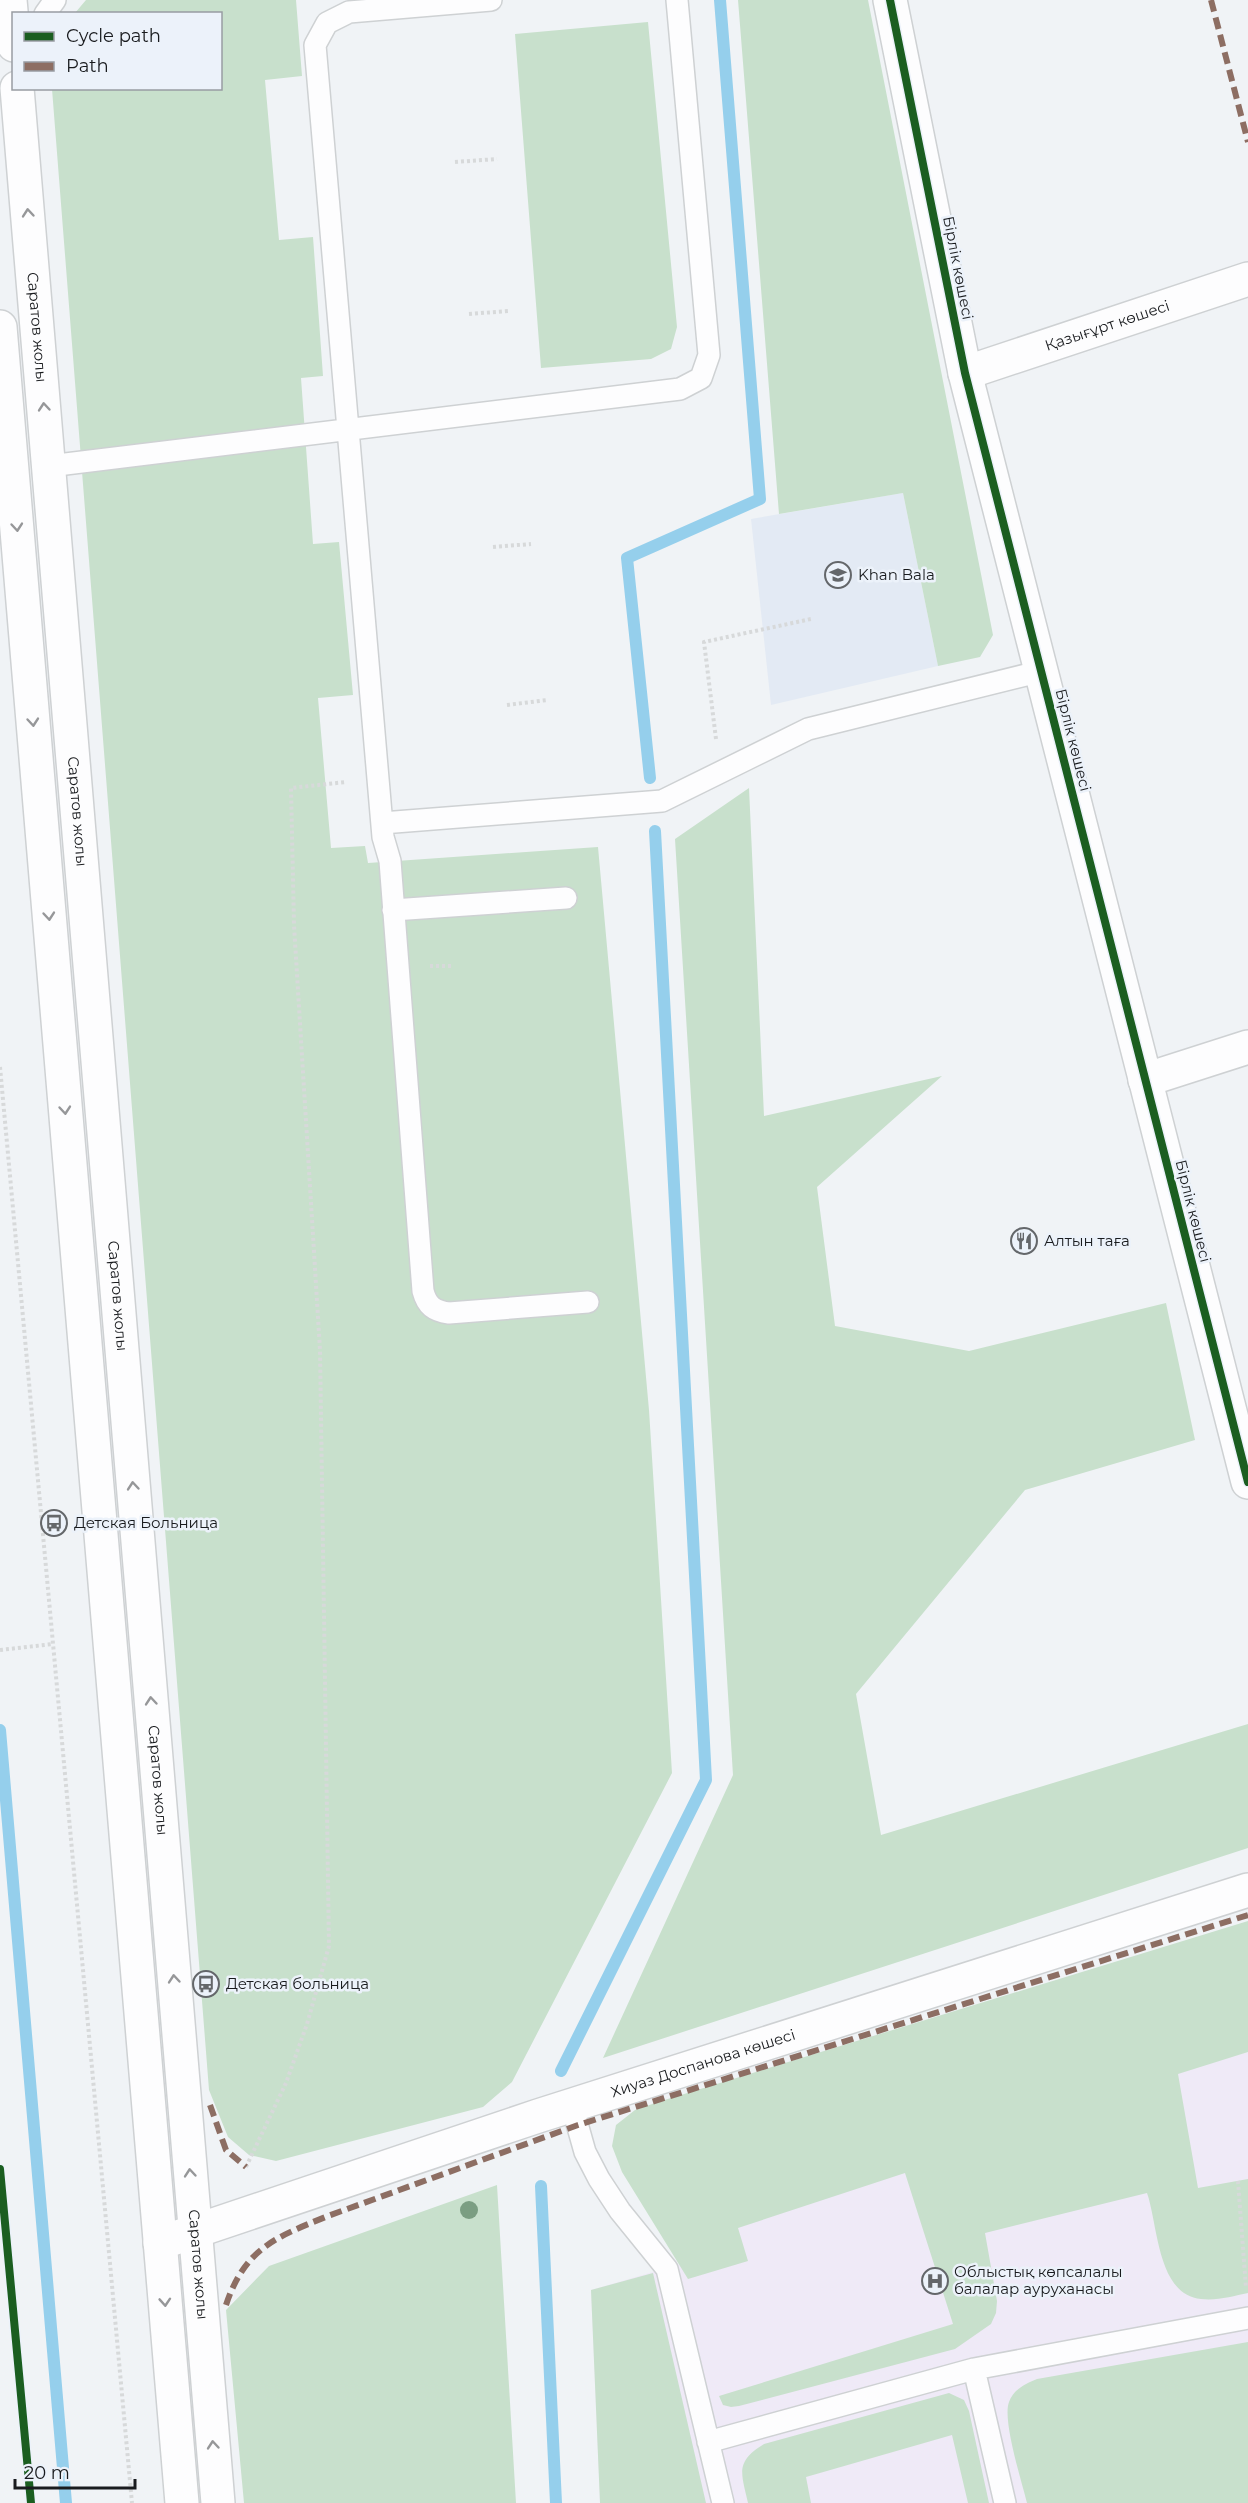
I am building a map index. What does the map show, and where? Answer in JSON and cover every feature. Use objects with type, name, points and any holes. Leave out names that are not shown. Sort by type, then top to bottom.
[{"type":"main road","points":[[10,0],[12,22]]},
{"type":"main road","name":"Бірлік көшесі","points":[[890,0],[965,372],[1248,1482]]},
{"type":"main road","name":"Саратов жолы","points":[[17,90],[218,2503]]},
{"type":"main road","name":"Қазығұрт көшесі","points":[[965,372],[1248,279]]},
{"type":"main road","points":[[0,327],[182,2503]]},
{"type":"main road","points":[[1145,1080],[1248,1047]]},
{"type":"main road","name":"Хиуаз Доспанова көшесі","points":[[160,2243],[572,2106],[1248,1890]]},
{"type":"lane","points":[[491,0],[349,12],[327,23],[315,45],[382,823],[384,844],[390,861],[423,1291],[426,1302],[432,1308],[450,1313],[588,1302]]},
{"type":"lane","points":[[49,465],[680,389],[701,378],[710,355],[677,0]]},
{"type":"lane","points":[[382,823],[655,803],[672,798],[808,729],[1042,671]]},
{"type":"lane","points":[[393,910],[566,898]]},
{"type":"lane","points":[[572,2106],[585,2152],[599,2179],[620,2211],[667,2269],[723,2503]]},
{"type":"lane","points":[[708,2442],[974,2369],[1248,2318]]},
{"type":"lane","points":[[974,2369],[1005,2503]]},
{"type":"path","points":[[455,162],[497,159]]},
{"type":"path","points":[[469,314],[508,311]]},
{"type":"path","points":[[493,548],[531,544]]},
{"type":"path","points":[[720,773],[704,642],[812,619]]},
{"type":"path","points":[[507,705],[547,700]]},
{"type":"path","points":[[246,2167],[286,2083],[307,2024],[329,1946],[320,1350],[294,925],[291,788],[378,778]]},
{"type":"path","points":[[429,956],[430,968],[452,966]]},
{"type":"path","points":[[0,1067],[132,2503]]},
{"type":"path","points":[[0,1650],[53,1644]]},
{"type":"path","points":[[1238,2181],[1246,2293]]},
{"type":"shaded area","name":"Khan Bala","points":[[903,493],[938,666],[771,705],[751,519]]},
{"type":"shaded area","name":"Облыстық көпсалалы балалар ауруханасы","points":[[1248,2052],[1248,2503],[600,2503],[591,2290],[731,2249],[720,2206]]},
{"type":"green space","points":[[86,0],[296,0],[302,76],[265,80],[279,240],[313,237],[323,376],[301,378],[313,544],[339,542],[353,695],[318,698],[331,848],[365,846],[368,863],[598,847],[649,1410],[672,1773],[512,2082],[483,2107],[276,2161],[249,2155],[228,2137],[209,2090],[52,90],[222,90],[222,12],[76,12]]},
{"type":"green space","points":[[738,0],[868,0],[993,635],[980,657],[938,666],[903,493],[779,514]]},
{"type":"green space","points":[[648,22],[677,327],[671,349],[651,359],[541,368],[515,34]]},
{"type":"green space","points":[[749,788],[764,1116],[942,1076],[817,1187],[835,1326],[969,1351],[1166,1303],[1195,1440],[1025,1490],[856,1694],[881,1835],[1248,1724],[1248,1848],[603,2058],[733,1775],[675,839]]},
{"type":"green space","points":[[1248,1921],[1248,2052],[1178,2074],[1198,2188],[1248,2179],[1248,2293],[1219,2299],[1201,2299],[1186,2295],[1167,2272],[1147,2193],[985,2233],[997,2301],[996,2313],[991,2324],[955,2349],[739,2406],[723,2405],[719,2396],[953,2324],[905,2173],[738,2228],[748,2261],[688,2279],[622,2172],[612,2146],[616,2125],[635,2110],[658,2102]]},
{"type":"green space","points":[[497,2185],[516,2503],[244,2503],[226,2310],[269,2266]]},
{"type":"green space","points":[[653,2273],[706,2503],[600,2503],[591,2290]]},
{"type":"green space","points":[[1248,2342],[1248,2503],[1027,2503],[1008,2422],[1009,2402],[1020,2388],[1037,2379]]},
{"type":"green space","points":[[949,2393],[964,2400],[969,2411],[989,2503],[968,2503],[952,2435],[806,2477],[811,2503],[748,2503],[742,2475],[744,2462],[764,2444]]},
{"type":"waterway","points":[[650,778],[627,558],[760,499],[720,0]]},
{"type":"waterway","points":[[561,2071],[706,1780],[655,831]]},
{"type":"waterway","points":[[0,1730],[66,2503]]},
{"type":"waterway","points":[[541,2186],[556,2503]]},
{"type":"marked path","points":[[1211,0],[1248,142]]},
{"type":"marked path","points":[[226,2305],[234,2286],[253,2257],[278,2238],[328,2216],[578,2125],[1248,1915]]},
{"type":"marked path","points":[[210,2105],[226,2150],[246,2167]]},
{"type":"cycle path","points":[[890,0],[965,373],[1248,1482]]},
{"type":"cycle path","points":[[0,2169],[31,2503]]},
{"type":"place","name":"Khan Bala","points":[[838,575]]},
{"type":"place","name":"Алтын таға","points":[[1024,1241]]},
{"type":"place","name":"Детская Больница","points":[[54,1523]]},
{"type":"place","name":"Детская больница","points":[[206,1984]]},
{"type":"place","name":"Облыстық көпсалалы балалар ауруханасы","points":[[935,2281]]}]
